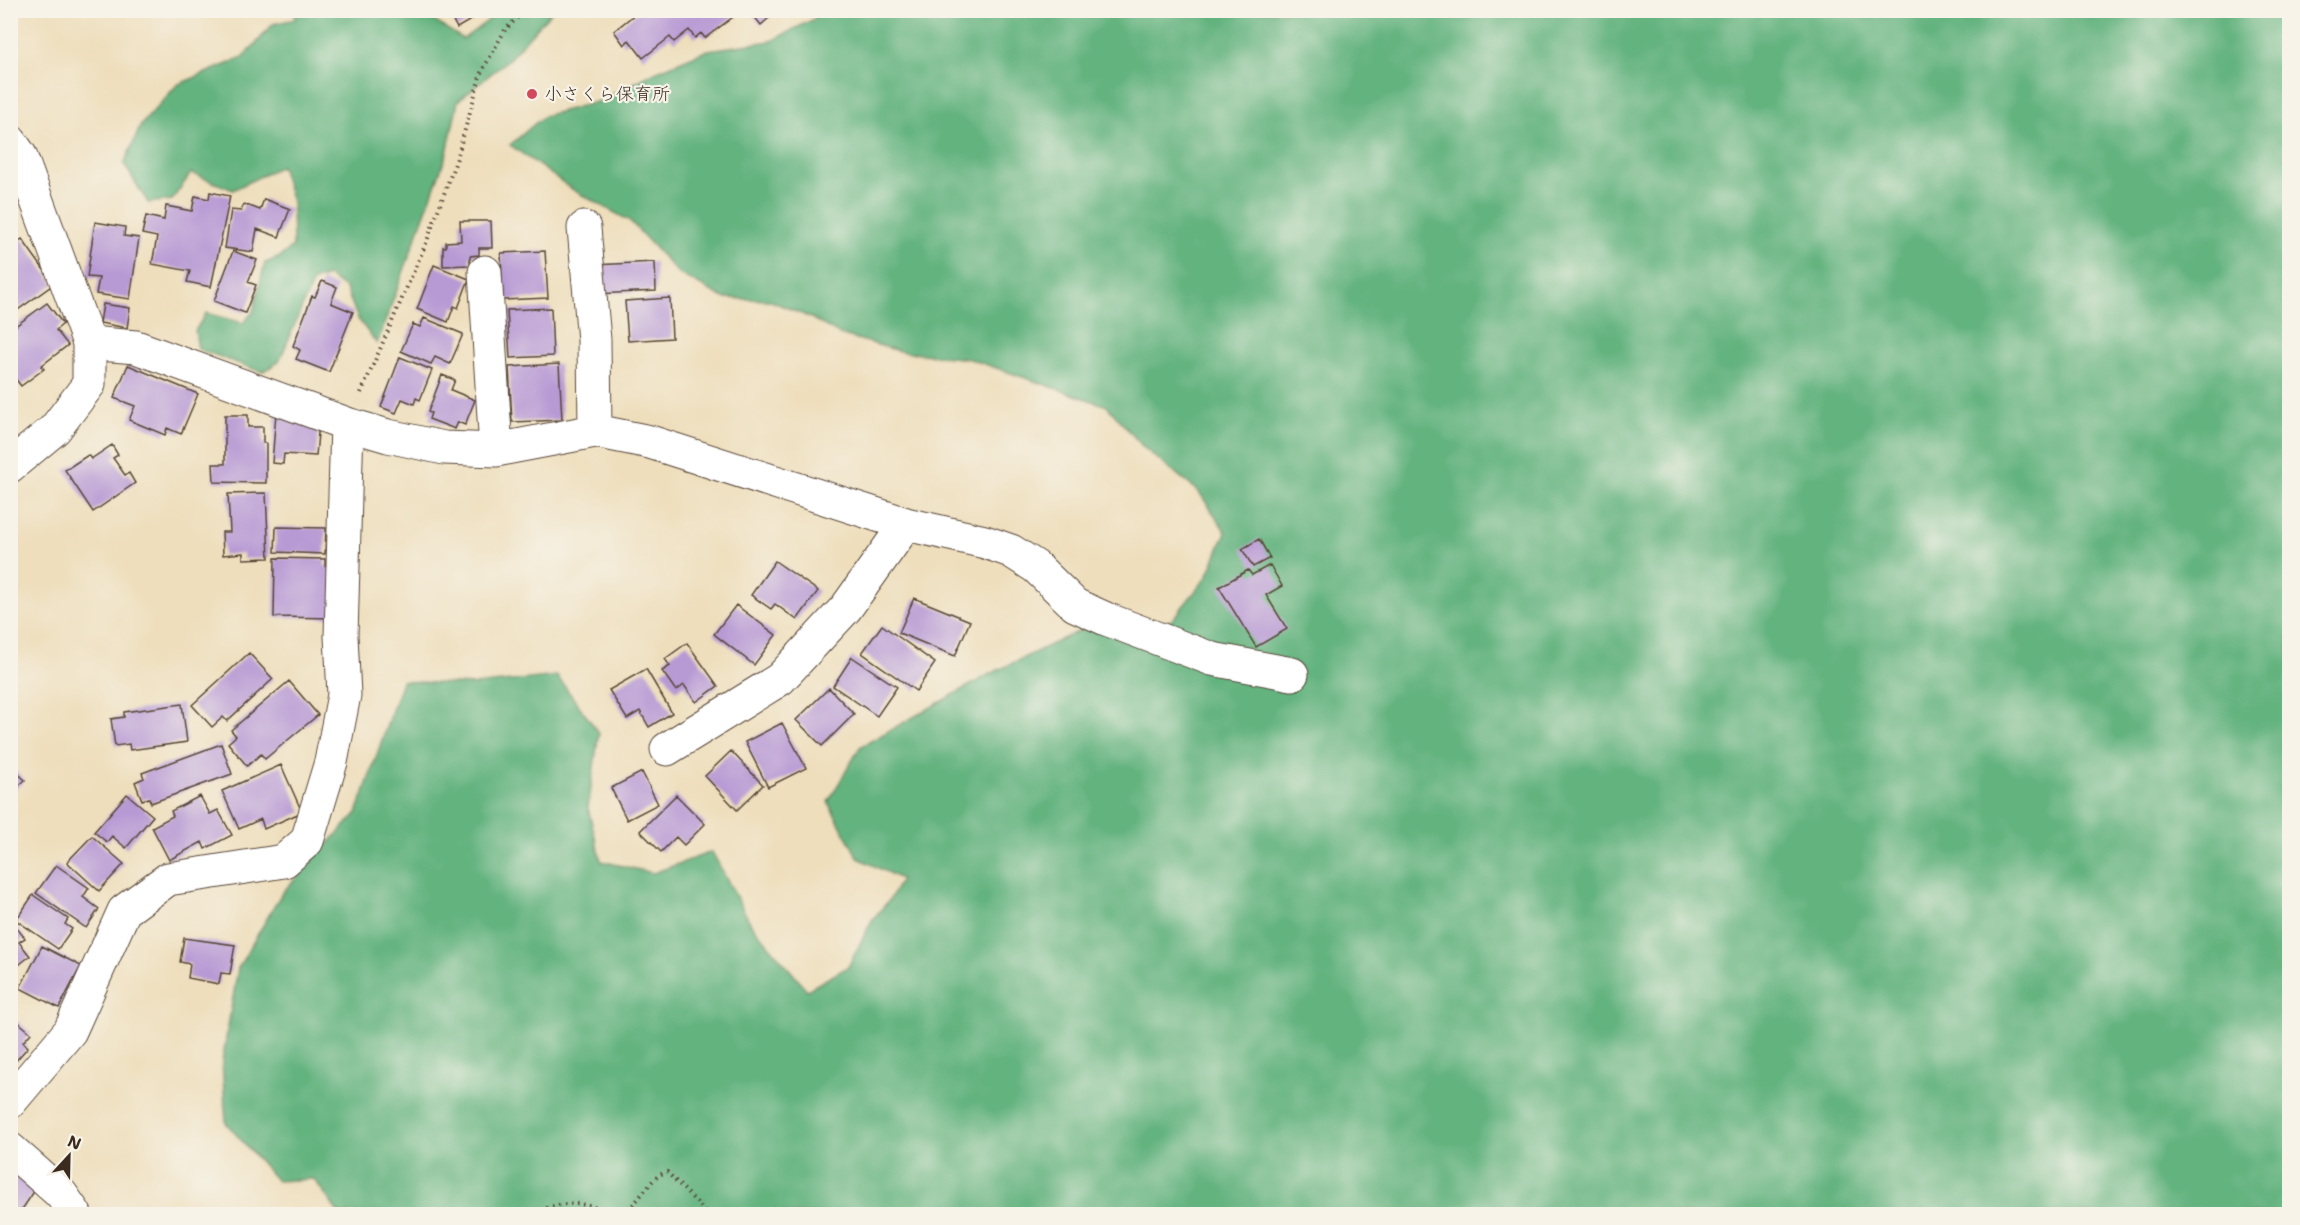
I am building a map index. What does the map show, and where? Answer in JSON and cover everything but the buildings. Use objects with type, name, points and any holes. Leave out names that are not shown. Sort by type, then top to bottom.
[{"type":"street","points":[[10,141],[20,155],[89,343],[89,384],[55,429],[10,466]]},
{"type":"street","points":[[584,228],[594,340],[595,431]]},
{"type":"street","points":[[485,272],[496,450]]},
{"type":"street","points":[[89,343],[136,347],[347,424],[388,436],[444,448],[496,450],[595,431],[650,442],[906,524],[985,542],[1011,551],[1036,567],[1075,605],[1106,619],[1212,659],[1292,674]]},
{"type":"street","points":[[10,1102],[70,1031],[124,911],[168,879],[284,861],[307,841],[331,762],[344,695],[341,636],[347,424]]},
{"type":"street","points":[[667,749],[780,679],[846,608],[906,524]]},
{"type":"street","points":[[10,1149],[60,1208]]},
{"type":"path","points":[[347,424],[427,241],[457,158],[481,73],[505,30],[525,10]]},
{"type":"path","points":[[536,1215],[545,1208],[569,1203],[619,1213],[628,1209],[657,1174],[667,1172],[708,1215]]},
{"type":"green space","points":[[295,11],[427,11],[428,17],[463,39],[501,11],[552,11],[509,59],[458,101],[447,153],[377,344],[358,319],[346,289],[328,276],[313,281],[279,362],[262,372],[198,349],[195,331],[206,313],[243,323],[253,312],[265,263],[280,257],[293,246],[292,202],[281,166],[233,190],[191,173],[172,200],[148,203],[124,164],[141,125],[177,85],[244,57],[273,24],[295,19]]},
{"type":"green space","points":[[820,11],[2289,11],[2289,1214],[339,1214],[314,1179],[277,1181],[226,1123],[222,1062],[238,968],[282,893],[357,813],[402,681],[474,685],[557,676],[599,733],[588,808],[601,861],[653,873],[712,852],[751,924],[807,990],[848,967],[872,920],[890,899],[901,879],[858,858],[828,802],[860,747],[990,674],[1081,630],[1171,621],[1207,577],[1226,532],[1199,492],[1144,448],[1107,406],[970,359],[903,352],[839,334],[811,318],[769,300],[724,298],[679,274],[630,221],[575,191],[510,145],[544,116],[600,101],[655,72],[708,50],[771,41],[814,19]]},
{"type":"place","name":"小さくら保育所","points":[[532,94]]}]
